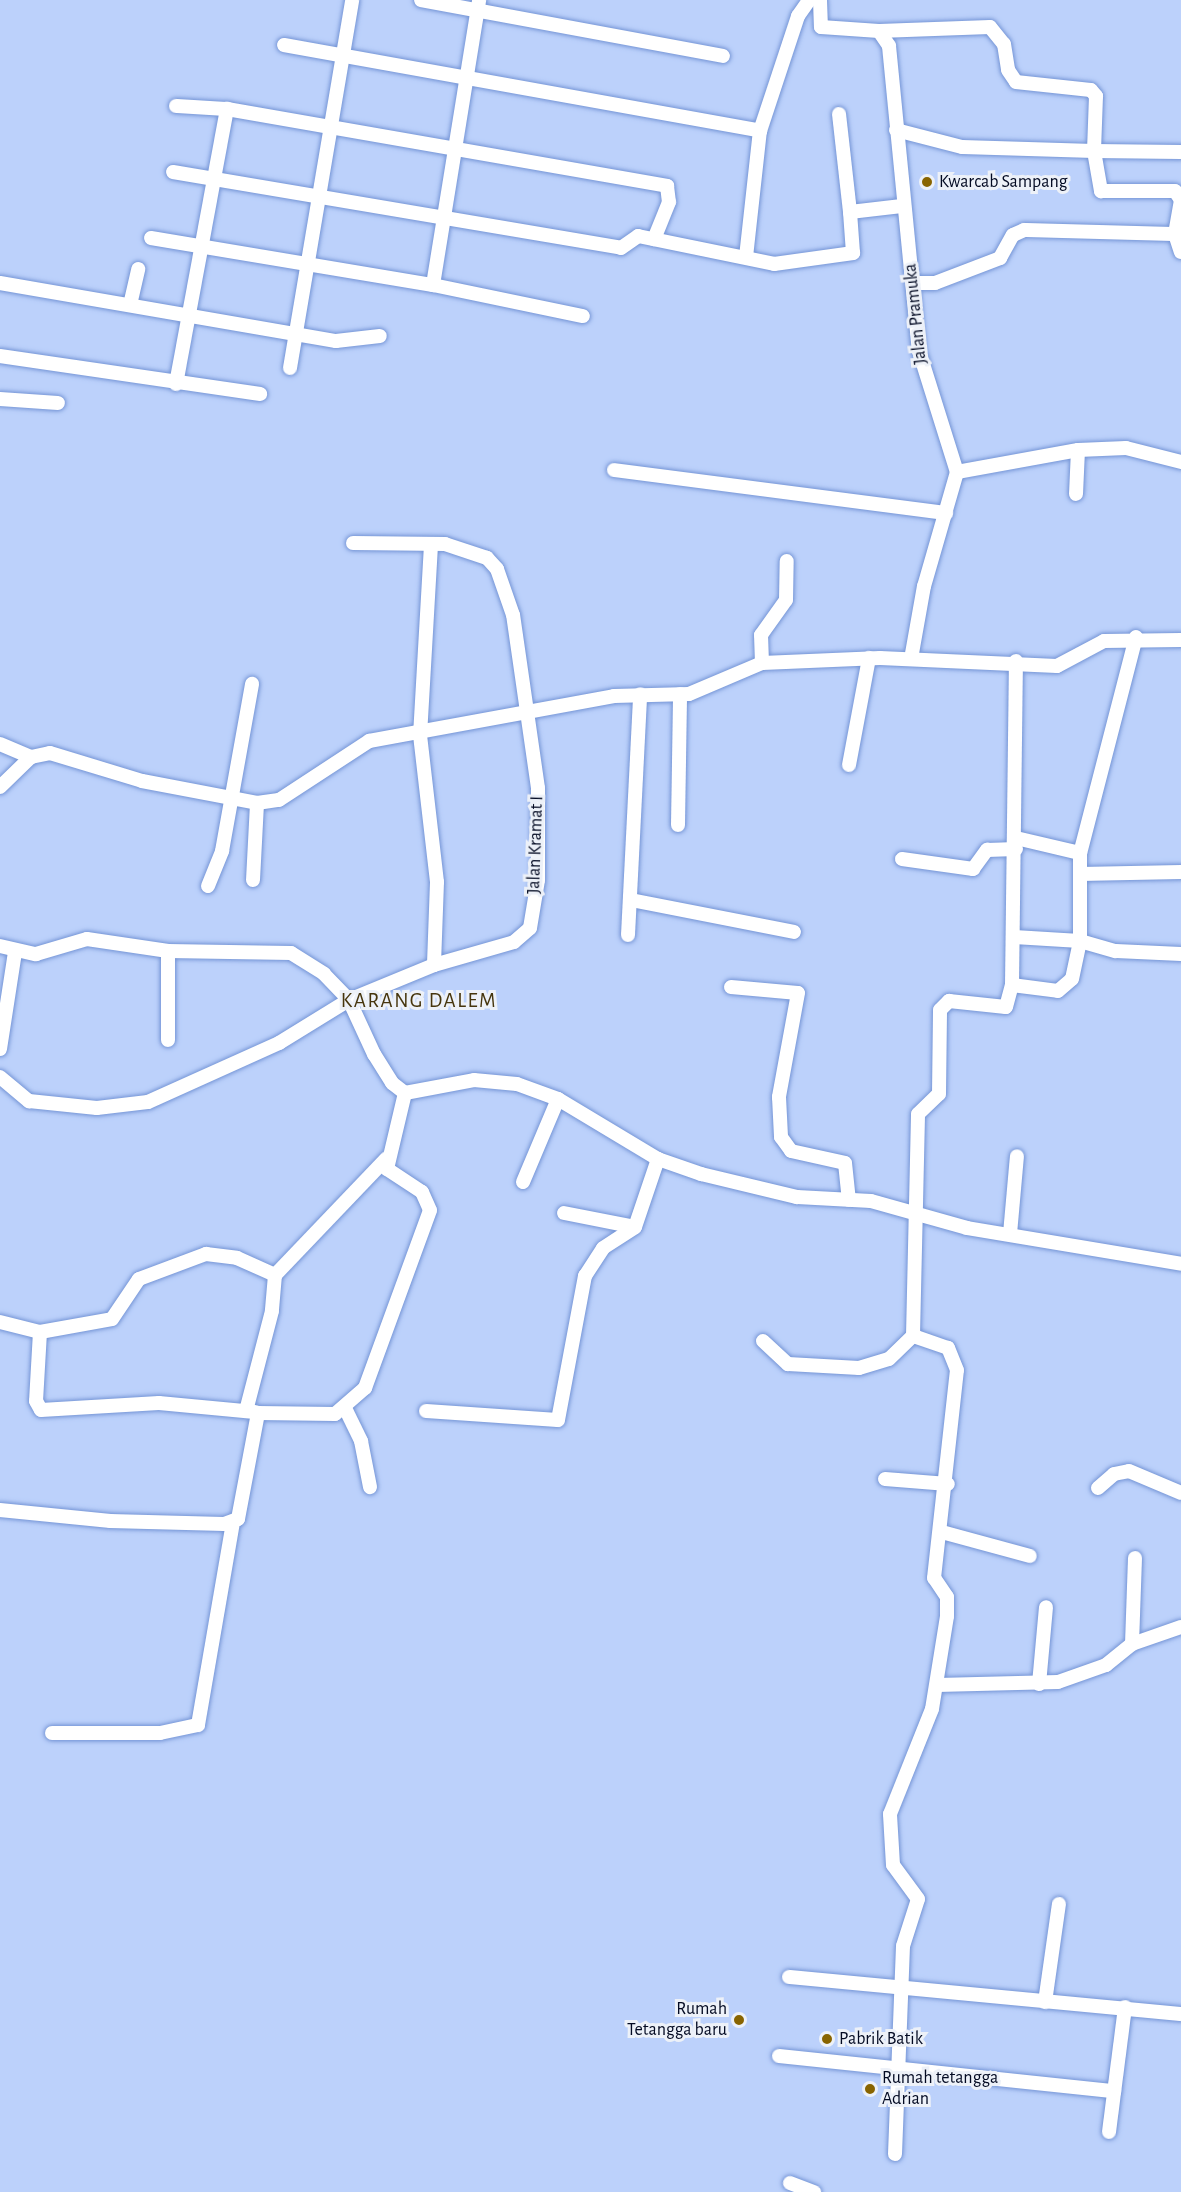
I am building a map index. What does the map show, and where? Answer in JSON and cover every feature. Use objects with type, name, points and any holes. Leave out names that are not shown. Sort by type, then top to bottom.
[{"type":"street","points":[[290,368],[327,126],[352,0]]},
{"type":"street","points":[[421,0],[478,5],[723,56]]},
{"type":"street","points":[[746,257],[760,131],[809,0]]},
{"type":"street","points":[[820,0],[817,19],[831,29],[990,27],[1004,44],[1008,70],[1016,82],[1091,90],[1096,96],[1094,151],[1101,191],[1175,191],[1181,200],[1175,234],[1181,252]]},
{"type":"street","points":[[433,285],[478,5]]},
{"type":"street","name":"Jalan Pramuka","points":[[879,30],[889,46],[903,206],[924,381],[957,472]]},
{"type":"street","points":[[284,45],[468,76],[760,131]]},
{"type":"street","points":[[176,106],[227,109],[457,147],[667,186],[669,202],[654,239]]},
{"type":"street","points":[[176,384],[200,247],[216,179],[227,109]]},
{"type":"street","points":[[173,172],[444,215],[621,248],[638,236],[774,264],[852,253],[850,212],[839,114]]},
{"type":"street","points":[[896,130],[962,147],[1181,152]]},
{"type":"street","points":[[850,212],[903,206]]},
{"type":"street","points":[[913,283],[935,283],[1000,258],[1013,235],[1024,230],[1175,234]]},
{"type":"street","points":[[151,238],[433,285],[583,316]]},
{"type":"street","points":[[130,305],[138,269]]},
{"type":"street","points":[[0,284],[297,332],[336,341],[380,336]]},
{"type":"street","points":[[0,356],[176,384],[260,394]]},
{"type":"street","points":[[0,399],[58,403]]},
{"type":"street","points":[[911,659],[924,586],[957,472],[1078,450],[1126,448],[1181,462]]},
{"type":"street","points":[[1076,494],[1078,450]]},
{"type":"street","points":[[614,470],[946,513]]},
{"type":"street","name":"Jalan Kramat I","points":[[0,1077],[29,1101],[132,1106],[279,1043],[349,1000],[435,964],[514,942],[530,928],[538,880],[538,788],[513,615],[497,568],[466,550],[431,545],[353,543]]},
{"type":"street","points":[[431,545],[420,735],[437,882],[435,964]]},
{"type":"street","points":[[762,663],[761,635],[786,600],[787,561]]},
{"type":"street","points":[[0,744],[32,757],[70,757],[142,781],[257,804],[279,800],[369,741],[420,735],[528,710],[640,694],[680,694],[711,688],[762,663],[869,658],[1016,661],[1057,666],[1104,641],[1136,637],[1181,640]]},
{"type":"street","points":[[1012,986],[1058,991],[1071,979],[1080,941],[1080,853],[1136,637]]},
{"type":"street","points":[[849,765],[869,658]]},
{"type":"street","points":[[763,1341],[788,1364],[859,1368],[889,1359],[913,1336],[912,1212],[918,1114],[939,1094],[940,1010],[949,1001],[1006,1007],[1012,986],[1016,844],[1016,661]]},
{"type":"street","points":[[208,886],[232,799],[252,684]]},
{"type":"street","points":[[628,935],[640,694]]},
{"type":"street","points":[[678,825],[680,694]]},
{"type":"street","points":[[0,787],[32,757]]},
{"type":"street","points":[[253,880],[257,804]]},
{"type":"street","points":[[902,859],[973,869],[987,850],[1016,844],[1080,853]]},
{"type":"street","points":[[1080,874],[1181,872]]},
{"type":"street","points":[[631,900],[794,932]]},
{"type":"street","points":[[1014,937],[1080,941],[1116,951],[1181,954]]},
{"type":"street","points":[[0,946],[15,952],[45,952],[80,939],[168,951],[291,953],[324,974],[349,1000],[374,1054],[392,1083],[405,1093],[497,1080],[558,1099],[658,1159],[788,1196],[849,1200],[1010,1234],[1181,1264]]},
{"type":"street","points":[[168,951],[168,1040]]},
{"type":"street","points":[[0,1049],[15,952]]},
{"type":"street","points":[[731,987],[798,993],[779,1097],[781,1137],[797,1153],[844,1163],[849,1200]]},
{"type":"street","points":[[40,1332],[36,1401],[41,1410],[159,1403],[312,1417],[345,1408],[365,1388],[430,1210],[422,1192],[387,1169],[386,1159],[405,1093]]},
{"type":"street","points":[[523,1182],[558,1099]]},
{"type":"street","points":[[1010,1234],[1017,1156]]},
{"type":"street","points":[[52,1733],[160,1733],[198,1725],[233,1523],[247,1494],[252,1412],[272,1311],[275,1275],[386,1159]]},
{"type":"street","points":[[426,1411],[558,1420],[585,1276],[603,1248],[635,1227],[658,1159]]},
{"type":"street","points":[[564,1213],[635,1227]]},
{"type":"street","points":[[0,1322],[40,1332],[112,1319],[139,1279],[206,1254],[222,1253],[275,1275]]},
{"type":"street","points":[[895,2154],[901,2066],[903,1946],[918,1899],[893,1865],[890,1814],[923,1736],[937,1684],[948,1604],[934,1578],[948,1484],[955,1358],[948,1348],[913,1336]]},
{"type":"street","points":[[345,1408],[361,1441],[370,1487]]},
{"type":"street","points":[[1098,1488],[1114,1474],[1129,1471],[1181,1493]]},
{"type":"street","points":[[885,1479],[948,1484]]},
{"type":"street","points":[[0,1510],[110,1521],[233,1523]]},
{"type":"street","points":[[942,1532],[1030,1556]]},
{"type":"street","points":[[1132,1644],[1135,1558]]},
{"type":"street","points":[[1040,1684],[1046,1607]]},
{"type":"street","points":[[937,1684],[1040,1684],[1086,1675],[1132,1644],[1181,1627]]},
{"type":"street","points":[[1045,2002],[1059,1904]]},
{"type":"street","points":[[789,1977],[901,1990],[1125,2007],[1181,2014]]},
{"type":"street","points":[[1108,2132],[1125,2007]]},
{"type":"street","points":[[779,2056],[901,2066],[1114,2091]]},
{"type":"street","points":[[790,2183],[814,2192]]},
{"type":"place","name":"Kwarcab Sampang","points":[[927,182]]},
{"type":"place","name":"Rumah Tetangga baru","points":[[739,2020]]},
{"type":"place","name":"Pabrik Batik","points":[[827,2039]]},
{"type":"place","name":"Rumah tetangga Adrian","points":[[870,2089]]},
{"type":"district","name":"KARANG DALEM","points":[[419,1001]]}]
